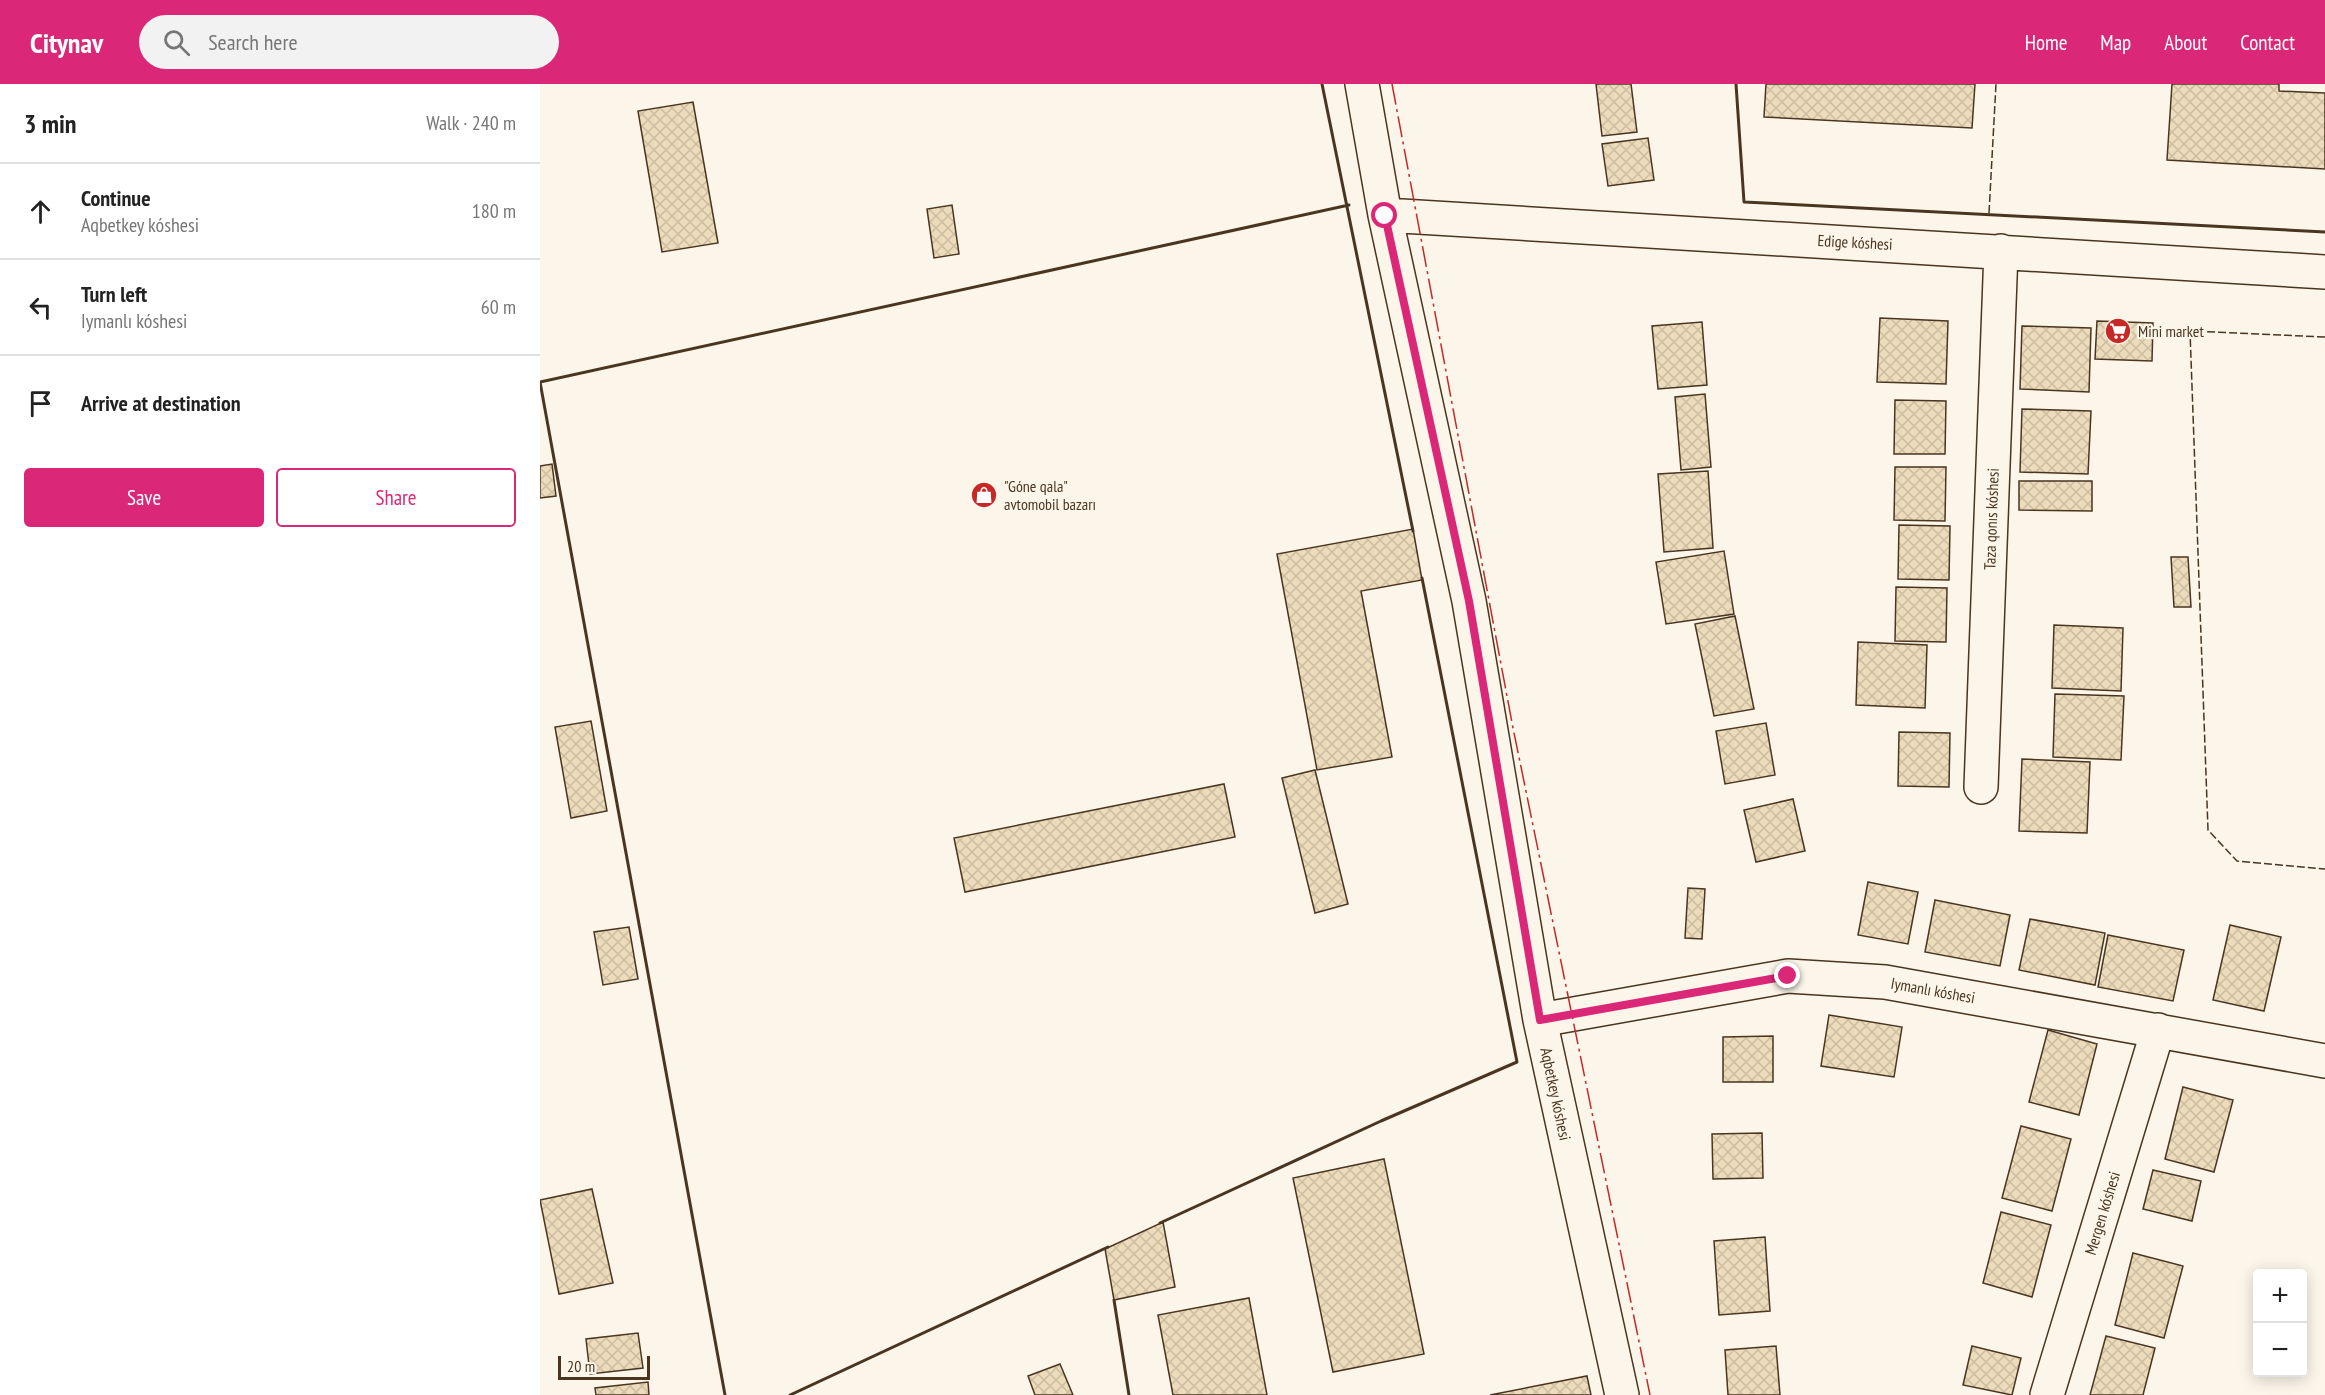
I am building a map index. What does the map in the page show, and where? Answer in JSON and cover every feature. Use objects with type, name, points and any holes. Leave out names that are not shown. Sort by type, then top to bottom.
[{"type":"street","name":"Aqbetkey kóshesi","points":[[1362,84],[1385,216],[1469,601],[1540,1020],[1622,1395]]},
{"type":"street","name":"Edige kóshesi","points":[[1385,216],[2001,250],[2325,272]]},
{"type":"street","name":"Taza qonıs kóshesi","points":[[1982,787],[2001,250]]},
{"type":"street","name":"Iymanlı kóshesi","points":[[1540,1020],[1788,976],[1885,982],[2325,1061]]},
{"type":"street","name":"Mergen kóshesi","points":[[2046,1395],[2158,1030]]},
{"type":"building","points":[[1596,84],[1631,84],[1637,132],[1602,136]]},
{"type":"building","points":[[1766,84],[1975,84],[1972,128],[1764,117]]},
{"type":"building","points":[[2172,84],[2279,84],[2279,91],[2325,93],[2325,169],[2167,160]]},
{"type":"building","points":[[693,102],[718,243],[662,252],[638,111]]},
{"type":"building","points":[[1648,138],[1654,180],[1608,186],[1602,144]]},
{"type":"building","points":[[952,205],[959,254],[934,258],[927,209]]},
{"type":"building","points":[[1880,318],[1948,321],[1946,384],[1877,382]]},
{"type":"building","points":[[2097,321],[2153,323],[2152,361],[2095,359]]},
{"type":"building","points":[[1702,322],[1707,385],[1658,389],[1652,326]]},
{"type":"building","points":[[2022,326],[2091,328],[2089,392],[2020,389]]},
{"type":"building","points":[[1705,394],[1711,467],[1681,470],[1675,397]]},
{"type":"building","points":[[1895,400],[1946,401],[1945,454],[1894,454]]},
{"type":"building","points":[[2022,409],[2091,411],[2088,474],[2020,472]]},
{"type":"building","points":[[552,464],[556,496],[540,498],[540,466]]},
{"type":"building","points":[[1895,467],[1946,467],[1945,521],[1894,520]]},
{"type":"building","points":[[1708,471],[1713,548],[1664,552],[1658,474]]},
{"type":"building","points":[[2019,481],[2092,481],[2092,511],[2019,510]]},
{"type":"building","points":[[1899,525],[1950,526],[1949,580],[1898,579]]},
{"type":"building","points":[[1413,529],[1422,580],[1361,591],[1392,757],[1317,770],[1277,554]]},
{"type":"building","points":[[1724,551],[1734,614],[1666,624],[1656,562]]},
{"type":"building","points":[[2171,557],[2188,557],[2191,607],[2174,607]]},
{"type":"building","points":[[1896,587],[1947,588],[1946,642],[1895,641]]},
{"type":"building","points":[[1735,616],[1754,709],[1714,716],[1695,624]]},
{"type":"building","points":[[2054,625],[2123,628],[2121,691],[2052,688]]},
{"type":"building","points":[[1858,642],[1927,645],[1925,708],[1856,705]]},
{"type":"building","points":[[2055,694],[2124,696],[2121,760],[2053,757]]},
{"type":"building","points":[[591,721],[607,811],[571,818],[555,727]]},
{"type":"building","points":[[1766,723],[1775,775],[1725,784],[1716,731]]},
{"type":"building","points":[[1899,732],[1950,733],[1949,787],[1898,786]]},
{"type":"building","points":[[2022,759],[2090,762],[2087,833],[2019,831]]},
{"type":"building","points":[[1315,770],[1348,904],[1315,913],[1282,778]]},
{"type":"building","points":[[1224,784],[1235,837],[965,892],[954,838]]},
{"type":"building","points":[[1793,799],[1805,851],[1756,862],[1744,810]]},
{"type":"building","points":[[1868,882],[1918,892],[1908,944],[1858,935]]},
{"type":"building","points":[[1688,888],[1705,889],[1702,939],[1685,938]]},
{"type":"building","points":[[1935,900],[2010,915],[2000,966],[1925,952]]},
{"type":"building","points":[[2030,919],[2105,933],[2095,985],[2019,970]]},
{"type":"building","points":[[2230,925],[2281,937],[2264,1011],[2213,1000]]},
{"type":"building","points":[[629,927],[638,979],[603,985],[594,932]]},
{"type":"building","points":[[2108,935],[2184,950],[2173,1001],[2098,987]]},
{"type":"building","points":[[1829,1015],[1902,1027],[1894,1077],[1821,1066]]},
{"type":"building","points":[[2048,1030],[2097,1044],[2079,1115],[2029,1102]]},
{"type":"building","points":[[1773,1036],[1773,1082],[1723,1082],[1723,1037]]},
{"type":"building","points":[[2183,1087],[2233,1100],[2214,1172],[2165,1159]]},
{"type":"building","points":[[2021,1126],[2071,1139],[2052,1211],[2002,1198]]},
{"type":"building","points":[[1762,1133],[1763,1178],[1713,1179],[1712,1134]]},
{"type":"building","points":[[1384,1159],[1424,1354],[1333,1372],[1293,1178]]},
{"type":"building","points":[[2153,1170],[2201,1181],[2192,1221],[2143,1209]]},
{"type":"building","points":[[592,1189],[613,1283],[559,1294],[540,1200]]},
{"type":"building","points":[[2001,1212],[2051,1225],[2032,1297],[1983,1283]]},
{"type":"building","points":[[1163,1222],[1175,1287],[1114,1300],[1105,1249]]},
{"type":"building","points":[[1765,1237],[1770,1311],[1719,1315],[1714,1241]]},
{"type":"building","points":[[2133,1253],[2183,1266],[2164,1338],[2115,1325]]},
{"type":"building","points":[[1249,1298],[1267,1395],[1173,1395],[1158,1315]]},
{"type":"building","points":[[638,1333],[643,1368],[590,1374],[586,1339]]},
{"type":"building","points":[[2106,1336],[2155,1348],[2143,1395],[2090,1395]]},
{"type":"building","points":[[1776,1346],[1780,1395],[1728,1395],[1725,1350]]},
{"type":"building","points":[[1972,1346],[2021,1358],[2012,1395],[1963,1385]]},
{"type":"building","points":[[1060,1364],[1073,1395],[1035,1395],[1028,1376]]},
{"type":"building","points":[[1587,1376],[1591,1395],[1490,1395]]},
{"type":"building","points":[[648,1382],[649,1395],[596,1395],[595,1388]]},
{"type":"fence","points":[[1989,213],[1996,84]]},
{"type":"fence","points":[[2325,337],[2190,331],[2208,830],[2237,861],[2325,869]]},
{"type":"wall","points":[[1322,84],[1413,531]]},
{"type":"wall","points":[[1736,84],[1744,202],[2325,232]]},
{"type":"wall","points":[[540,382],[1349,205]]},
{"type":"wall","points":[[540,382],[725,1395]]},
{"type":"wall","points":[[1160,1223],[1381,1121],[1517,1062],[1422,578]]},
{"type":"wall","points":[[790,1395],[1108,1247]]},
{"type":"wall","points":[[1114,1300],[1129,1395]]},
{"type":"power","points":[[1392,84],[1513,728],[1650,1395]]},
{"type":"place","name":"Mini market","points":[[2118,331]]},
{"type":"place","name":"\"Góne qala\" avtomobil bazarı","points":[[984,495]]},
{"type":"route","points":[[1385,216],[1469,601],[1540,1020],[1788,976]]}]
